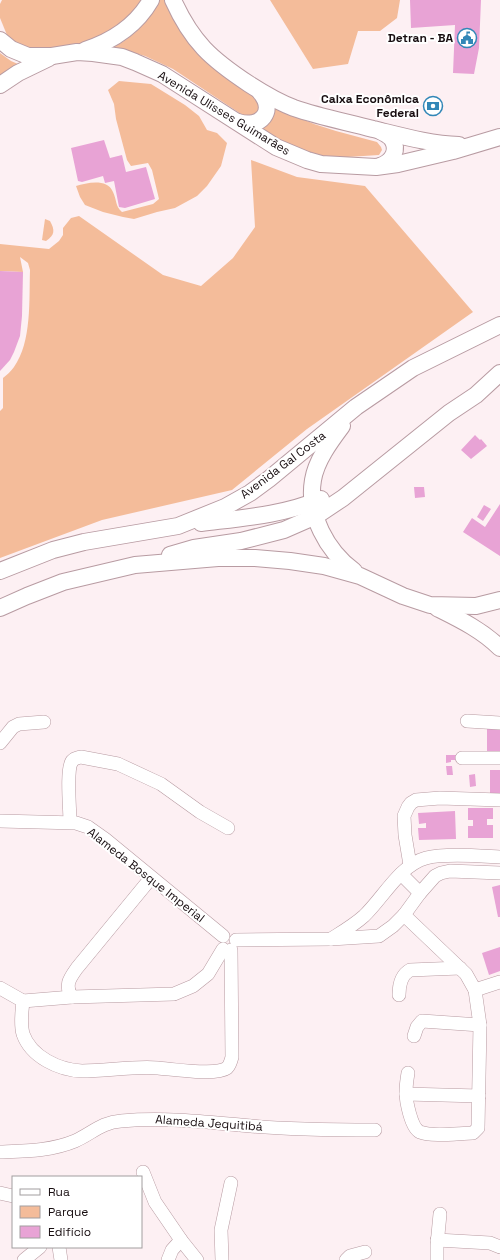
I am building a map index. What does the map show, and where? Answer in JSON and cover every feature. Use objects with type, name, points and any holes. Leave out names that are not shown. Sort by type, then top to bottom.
[{"type":"main road","points":[[77,52],[98,45],[125,30],[142,14],[151,0]]},
{"type":"main road","name":"Avenida Ulisses Guimarães","points":[[173,0],[190,31],[207,52],[228,71],[260,92],[293,108],[412,138],[447,145],[468,146]]},
{"type":"main road","points":[[0,40],[11,49],[28,56],[52,56]]},
{"type":"main road","name":"Avenida Ulisses Guimarães","points":[[52,56],[77,52],[93,53],[122,57],[148,67],[162,74],[276,147],[314,163],[335,166],[376,167],[427,157],[500,137]]},
{"type":"main road","points":[[0,85],[18,73],[52,56]]},
{"type":"main road","points":[[236,122],[251,124],[258,122],[263,117],[267,104],[265,97],[260,92]]},
{"type":"main road","points":[[376,167],[387,164],[391,160],[395,149],[390,138],[379,130]]},
{"type":"main road","name":"Avenida Gal Costa","points":[[0,571],[53,550],[84,542],[178,526],[225,507],[250,493],[356,407],[413,368],[499,325]]},
{"type":"main road","points":[[0,608],[63,582],[135,565],[194,548],[242,541],[284,530],[314,509],[366,479],[449,413],[476,395],[500,373]]},
{"type":"main road","points":[[476,395],[500,385]]},
{"type":"main road","points":[[356,407],[332,439],[317,467],[313,480],[314,509],[324,539],[336,556],[360,576]]},
{"type":"main road","points":[[178,526],[314,509]]},
{"type":"main road","points":[[135,565],[218,558],[255,558],[324,566],[360,576],[403,596],[430,605],[460,620],[486,636],[500,648]]},
{"type":"main road","points":[[430,605],[476,606],[500,600]]},
{"type":"street","points":[[467,721],[500,722]]},
{"type":"street","points":[[0,743],[13,727],[19,724],[44,722]]},
{"type":"street","points":[[70,822],[69,771],[72,762],[76,758],[81,757],[118,764],[161,784],[200,812],[228,828]]},
{"type":"street","points":[[462,758],[500,758]]},
{"type":"street","points":[[420,893],[406,870],[404,816],[411,803],[416,800],[440,798],[500,800]]},
{"type":"street","name":"Alameda Bosque Imperial","points":[[0,821],[70,822],[88,827],[151,878],[228,944]]},
{"type":"street","points":[[331,939],[363,917],[406,870],[419,860],[428,857],[445,856],[500,857]]},
{"type":"street","points":[[228,944],[379,936],[393,926],[404,915],[434,876],[450,871],[500,873]]},
{"type":"street","points":[[72,997],[68,992],[67,986],[69,980],[151,878]]},
{"type":"street","points":[[404,915],[466,974],[475,990],[480,1025],[478,1128],[473,1133],[440,1134],[421,1132],[416,1129],[413,1124],[406,1094],[408,1073]]},
{"type":"street","points":[[363,917],[379,936]]},
{"type":"street","points":[[0,988],[23,1001],[72,997],[174,994],[193,986],[208,974],[228,944]]},
{"type":"street","points":[[23,1001],[23,1033],[28,1043],[36,1053],[57,1065],[80,1071],[150,1067],[216,1072],[227,1068],[231,1063],[232,1057],[228,944]]},
{"type":"street","points":[[400,995],[399,987],[406,972],[410,970],[460,968]]},
{"type":"street","points":[[475,990],[500,982]]},
{"type":"street","points":[[414,1036],[417,1027],[422,1021],[480,1025]]},
{"type":"street","points":[[406,1094],[479,1096]]},
{"type":"street","name":"Alameda Jequitibá","points":[[0,1152],[46,1149],[66,1144],[110,1122],[135,1120],[203,1121],[252,1126],[322,1130],[376,1130]]},
{"type":"street","points":[[143,1172],[155,1202],[181,1240],[197,1260]]},
{"type":"street","points":[[222,1260],[222,1230],[231,1182]]},
{"type":"street","points":[[0,1193],[12,1196]]},
{"type":"street","points":[[437,1260],[437,1240],[440,1214]]},
{"type":"street","points":[[168,1260],[172,1250],[181,1240]]},
{"type":"street","points":[[437,1240],[490,1243],[500,1247]]},
{"type":"street","points":[[24,1260],[39,1248]]},
{"type":"street","points":[[59,1248],[61,1260]]},
{"type":"street","points":[[346,1260],[350,1256],[365,1252]]},
{"type":"green space","points":[[2,0],[143,0],[125,23],[91,41],[46,51],[24,48],[7,35],[0,18],[0,4]]},
{"type":"green space","points":[[158,0],[167,0],[258,99],[259,112],[247,118],[173,69],[145,56],[114,47],[122,43],[140,28],[150,15]]},
{"type":"green space","points":[[270,0],[400,0],[397,18],[380,31],[358,31],[348,64],[313,69]]},
{"type":"green space","points":[[0,53],[18,64],[0,77]]},
{"type":"green space","points":[[119,81],[151,84],[185,105],[199,116],[207,130],[217,133],[227,143],[221,166],[207,186],[197,196],[175,208],[134,219],[103,212],[85,205],[76,186],[91,183],[102,183],[110,188],[113,192],[118,207],[122,212],[153,204],[159,199],[152,170],[148,163],[131,166],[127,160],[116,119],[114,104],[108,90]]},
{"type":"green space","points":[[271,106],[314,124],[377,142],[382,150],[379,155],[332,158],[305,153],[259,130]]},
{"type":"green space","points":[[251,160],[297,177],[365,186],[473,312],[307,429],[232,490],[102,520],[0,558],[0,411],[3,408],[3,378],[14,367],[20,357],[27,333],[30,270],[28,263],[20,257],[23,272],[0,271],[0,244],[49,249],[59,241],[63,235],[63,228],[71,218],[79,216],[163,275],[201,286],[233,258],[255,227]]},
{"type":"green space","points":[[45,219],[50,221],[53,227],[53,234],[46,241],[42,240]]},
{"type":"building","name":"Detran - BA","points":[[410,0],[481,0],[479,48],[474,74],[453,73],[455,25],[411,28]]},
{"type":"building","points":[[104,140],[110,158],[122,155],[126,172],[146,167],[155,199],[125,208],[119,207],[114,181],[105,183],[103,176],[82,182],[78,181],[71,148]]},
{"type":"building","points":[[0,271],[23,272],[20,336],[10,360],[0,371]]},
{"type":"building","points":[[475,435],[487,446],[471,459],[461,450]]},
{"type":"building","points":[[414,487],[424,487],[425,497],[415,498]]},
{"type":"building","points":[[500,504],[500,556],[463,532],[472,518],[485,527]]},
{"type":"building","points":[[484,505],[491,509],[483,521],[477,517]]},
{"type":"building","points":[[487,728],[500,728],[500,751],[487,751]]},
{"type":"building","points":[[446,755],[456,755],[456,760],[451,760],[451,762],[446,763]]},
{"type":"building","points":[[446,766],[452,766],[453,775],[447,775]]},
{"type":"building","points":[[490,770],[500,770],[500,793],[490,793]]},
{"type":"building","points":[[475,774],[476,786],[470,787],[469,775]]},
{"type":"building","points":[[468,808],[493,808],[493,819],[487,819],[487,825],[493,825],[493,838],[468,838],[468,826],[473,826],[473,820],[468,820]]},
{"type":"building","points":[[455,811],[456,839],[419,840],[418,828],[426,828],[426,823],[419,824],[418,813]]},
{"type":"building","points":[[500,885],[500,917],[498,917],[492,887]]},
{"type":"building","points":[[500,947],[500,971],[489,975],[482,953]]},
{"type":"place","name":"Detran - BA","points":[[467,38]]},
{"type":"place","name":"Caixa Econômica Federal","points":[[433,106]]}]
